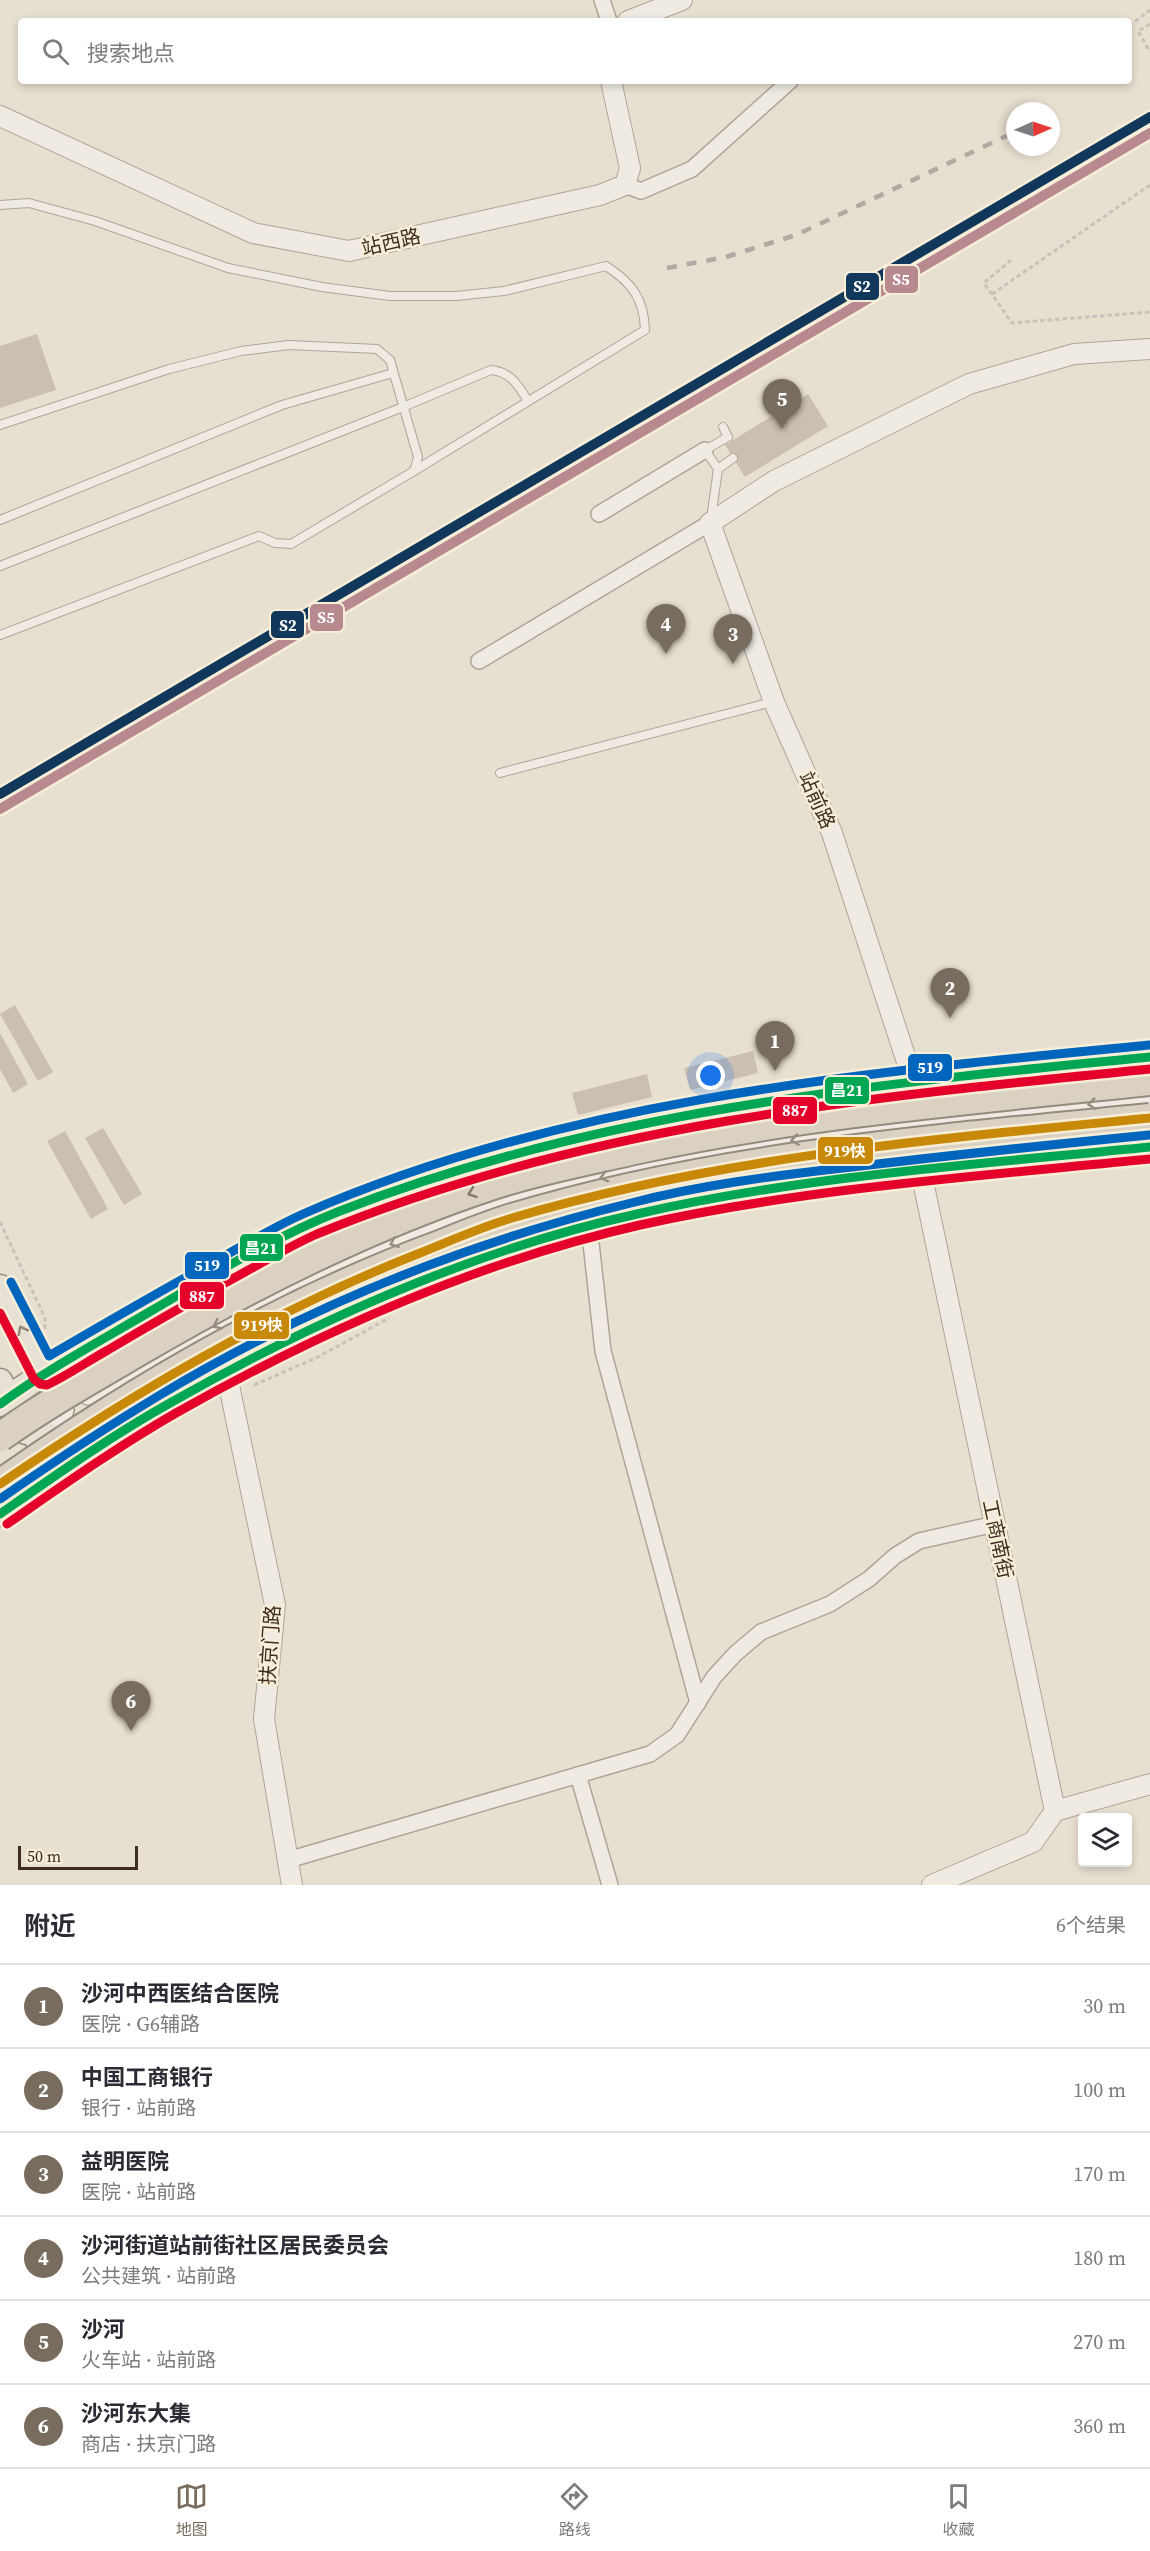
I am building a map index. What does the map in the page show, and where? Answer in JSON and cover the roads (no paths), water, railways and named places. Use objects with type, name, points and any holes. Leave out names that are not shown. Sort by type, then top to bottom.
[{"type":"highway","points":[[13,1435],[37,1411],[196,1318],[379,1226],[498,1183],[583,1161],[712,1134],[926,1105],[1150,1081]]},
{"type":"highway","points":[[0,1484],[57,1443],[212,1349],[303,1301],[393,1262],[509,1219],[594,1196],[822,1153],[942,1138],[1150,1118]]},
{"type":"main road","points":[[50,1437],[13,1435],[3,1394],[44,1373],[187,1289],[312,1223],[367,1202],[493,1159],[612,1130],[774,1100],[910,1081],[1150,1057]]},
{"type":"main road","points":[[0,1514],[67,1466],[226,1371],[372,1302],[519,1245],[589,1225],[734,1194],[921,1170],[1150,1147]]},
{"type":"main road","points":[[0,1287],[63,1410],[50,1437],[0,1472]]},
{"type":"street","points":[[602,0],[608,18]]},
{"type":"street","points":[[636,18],[682,0]]},
{"type":"street","points":[[612,84],[630,168],[625,186],[641,191],[692,169],[787,84]]},
{"type":"street","name":"站西路","points":[[0,116],[253,233],[349,251],[600,195],[625,186]]},
{"type":"street","points":[[479,661],[710,523],[774,481],[969,384],[1074,354],[1150,349]]},
{"type":"street","points":[[599,514],[705,450]]},
{"type":"street","name":"站前路","points":[[710,523],[774,702],[832,833],[902,1043],[916,1124]]},
{"type":"street","points":[[0,1451],[13,1435],[63,1410],[202,1332],[296,1284],[448,1221],[506,1202],[635,1169],[726,1151],[916,1124],[1150,1098]]},
{"type":"street","name":"工商南街","points":[[916,1124],[921,1170],[1055,1811]]},
{"type":"street","points":[[589,1225],[603,1351],[698,1703]]},
{"type":"street","name":"扶京门路","points":[[226,1371],[275,1605],[264,1719],[292,1885]]},
{"type":"street","points":[[288,1860],[650,1754],[677,1735],[714,1677],[735,1654],[761,1632],[831,1604],[919,1541],[995,1524]]},
{"type":"street","points":[[578,1775],[610,1885]]},
{"type":"street","points":[[932,1885],[1033,1842],[1055,1811],[1150,1784]]},
{"type":"lane","points":[[0,205],[29,203],[95,221],[228,268],[322,287],[390,296],[456,296],[504,291],[606,266],[631,285],[645,322],[645,330],[291,544],[275,543],[259,536],[0,635]]},
{"type":"lane","points":[[0,425],[170,369],[241,351],[289,345],[377,349],[390,360],[418,457],[414,471]]},
{"type":"lane","points":[[0,566],[491,370],[504,371],[516,383],[528,401]]},
{"type":"lane","points":[[0,520],[282,405],[393,373]]},
{"type":"lane","points":[[710,523],[718,469],[705,450],[728,437],[723,427]]},
{"type":"lane","points":[[718,469],[733,458]]},
{"type":"lane","points":[[500,773],[774,702]]},
{"type":"railway","points":[[667,268],[726,257],[796,235],[1006,136]]},
{"type":"place","name":"沙河","points":[[782,429]]},
{"type":"place","name":"沙河街道站前街社区居民委员会","points":[[666,654]]},
{"type":"place","name":"益明医院","points":[[733,664]]},
{"type":"place","name":"中国工商银行","points":[[950,1018]]},
{"type":"place","name":"沙河中西医结合医院","points":[[775,1071]]},
{"type":"place","name":"沙河东大集","points":[[131,1731]]}]
